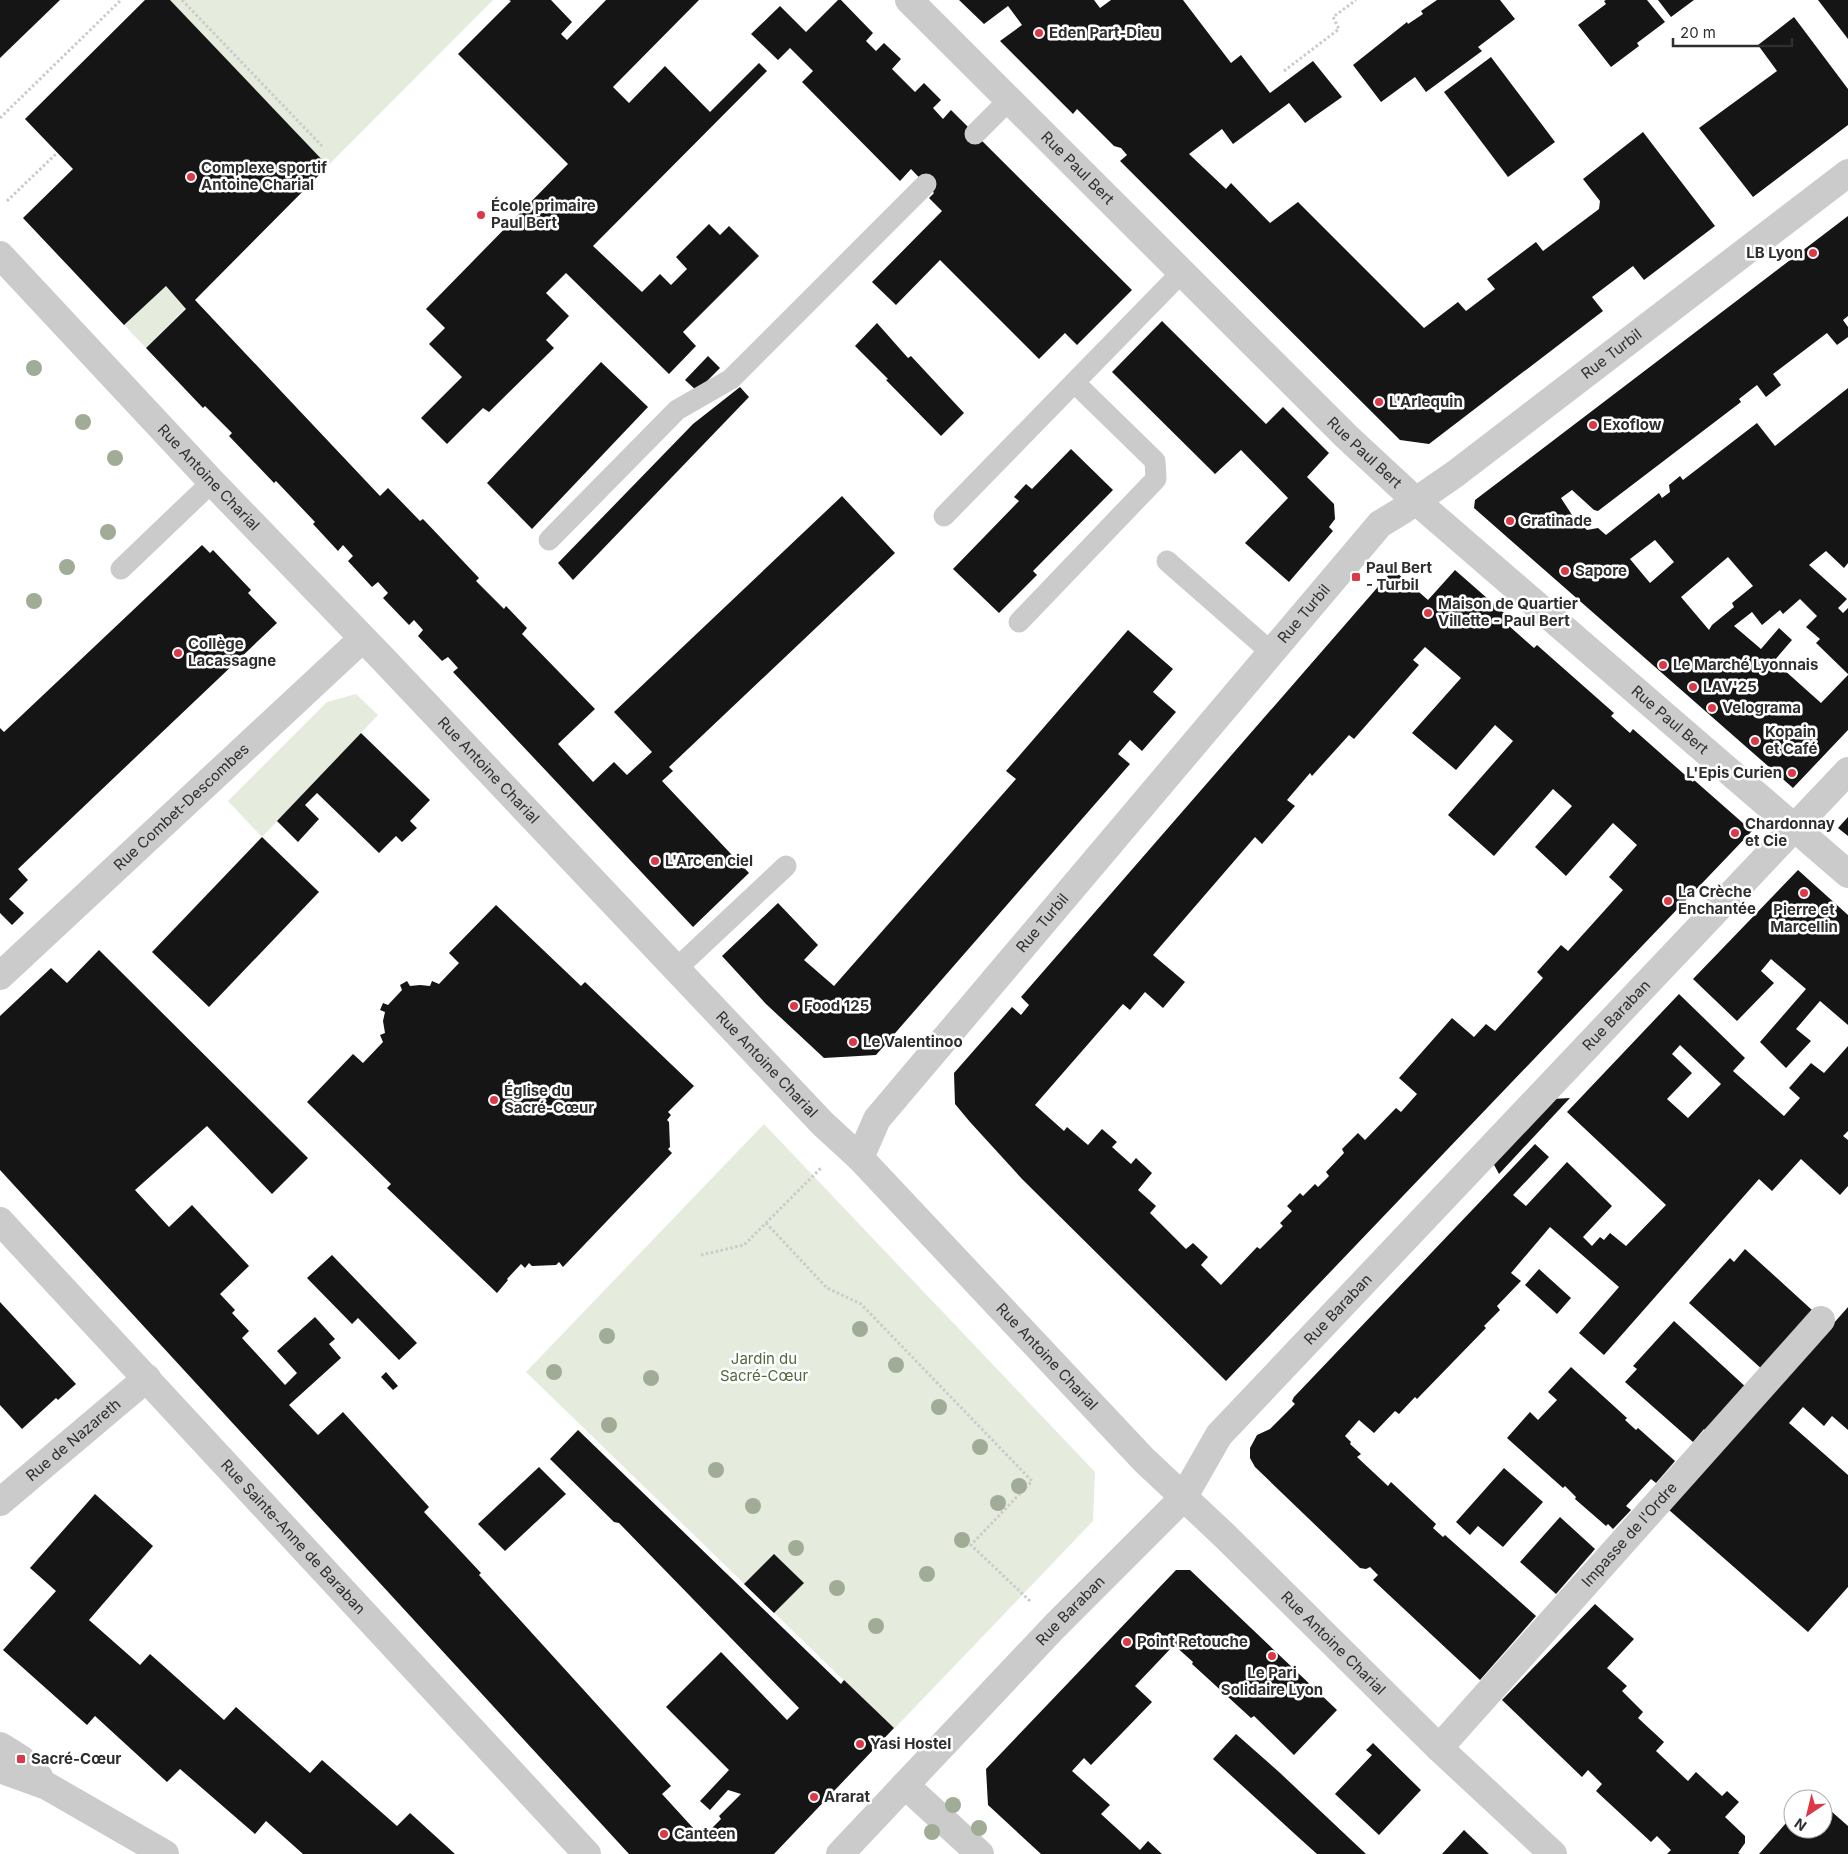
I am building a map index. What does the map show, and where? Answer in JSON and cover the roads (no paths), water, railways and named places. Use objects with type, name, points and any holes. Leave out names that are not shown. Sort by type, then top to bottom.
[{"type":"street","name":"Rue Paul Bert","points":[[909,0],[1347,437],[1416,501],[1848,874]]},
{"type":"street","name":"Rue Turbil","points":[[860,1158],[877,1119],[1380,524],[1454,474],[1848,173]]},
{"type":"street","name":"Rue Antoine Charial","points":[[0,255],[212,482],[823,1124],[860,1158],[1144,1460],[1225,1536],[1439,1748],[1553,1854]]},
{"type":"street","name":"Rue Combet-Descombes","points":[[0,976],[362,639]]},
{"type":"street","name":"Rue Baraban","points":[[840,1854],[1056,1626],[1183,1498],[1219,1435],[1848,771]]},
{"type":"street","name":"Rue Sainte-Anne de Baraban","points":[[0,1220],[587,1854]]},
{"type":"street","name":"Impasse de l'Ordre","points":[[1439,1748],[1821,1320]]},
{"type":"street","name":"Rue de Nazareth","points":[[0,1502],[147,1378]]},
{"type":"street","points":[[0,1746],[21,1759],[47,1786]]},
{"type":"street","points":[[0,1769],[47,1786],[165,1854]]},
{"type":"street","points":[[905,1785],[980,1854]]},
{"type":"lane","points":[[975,134],[1010,100]]},
{"type":"lane","points":[[549,540],[677,410],[731,380],[926,184]]},
{"type":"lane","points":[[944,516],[1182,272]]},
{"type":"lane","points":[[1019,622],[1156,479],[1155,461],[1075,383]]},
{"type":"lane","points":[[121,569],[212,482]]},
{"type":"lane","points":[[1167,561],[1272,653]]},
{"type":"lane","points":[[676,969],[786,866]]},
{"type":"place","name":"Eden Part-Dieu","points":[[1039,33]]},
{"type":"place","name":"Complexe sportif Antoine Charial","points":[[191,177]]},
{"type":"place","name":"École primaire Paul Bert","points":[[481,215]]},
{"type":"place","name":"LB Lyon","points":[[1813,253]]},
{"type":"place","name":"L'Arlequin","points":[[1379,402]]},
{"type":"place","name":"Exoflow","points":[[1593,425]]},
{"type":"place","name":"Gratinade","points":[[1510,521]]},
{"type":"place","name":"Sapore","points":[[1565,571]]},
{"type":"place","name":"Paul Bert - Turbil","points":[[1356,577]]},
{"type":"place","name":"Maison de Quartier Villette - Paul Bert","points":[[1428,613]]},
{"type":"place","name":"Collège Lacassagne","points":[[178,653]]},
{"type":"place","name":"Le Marché Lyonnais","points":[[1663,665]]},
{"type":"place","name":"LAV'25","points":[[1693,687]]},
{"type":"place","name":"Velograma","points":[[1712,708]]},
{"type":"place","name":"Kopain et Café","points":[[1755,741]]},
{"type":"place","name":"L'Epis Curien","points":[[1792,773]]},
{"type":"place","name":"Chardonnay et Cie","points":[[1735,833]]},
{"type":"place","name":"L'Arc en ciel","points":[[655,861]]},
{"type":"place","name":"Pierre et Marcellin","points":[[1804,893]]},
{"type":"place","name":"La Crèche Enchantée","points":[[1668,901]]},
{"type":"place","name":"Food 125","points":[[794,1006]]},
{"type":"place","name":"Le Valentinoo","points":[[853,1042]]},
{"type":"place","name":"Église du Sacré-Cœur","points":[[494,1100]]},
{"type":"place","name":"Point Retouche","points":[[1127,1642]]},
{"type":"place","name":"Le Pari Solidaire Lyon","points":[[1272,1656]]},
{"type":"place","name":"Yasi Hostel","points":[[860,1744]]},
{"type":"place","name":"Sacré-Cœur","points":[[21,1759]]},
{"type":"place","name":"Ararat","points":[[814,1797]]},
{"type":"place","name":"Canteen","points":[[664,1834]]},
{"type":"park label","name":"Jardin du Sacré-Cœur","points":[[764,1368]]}]
